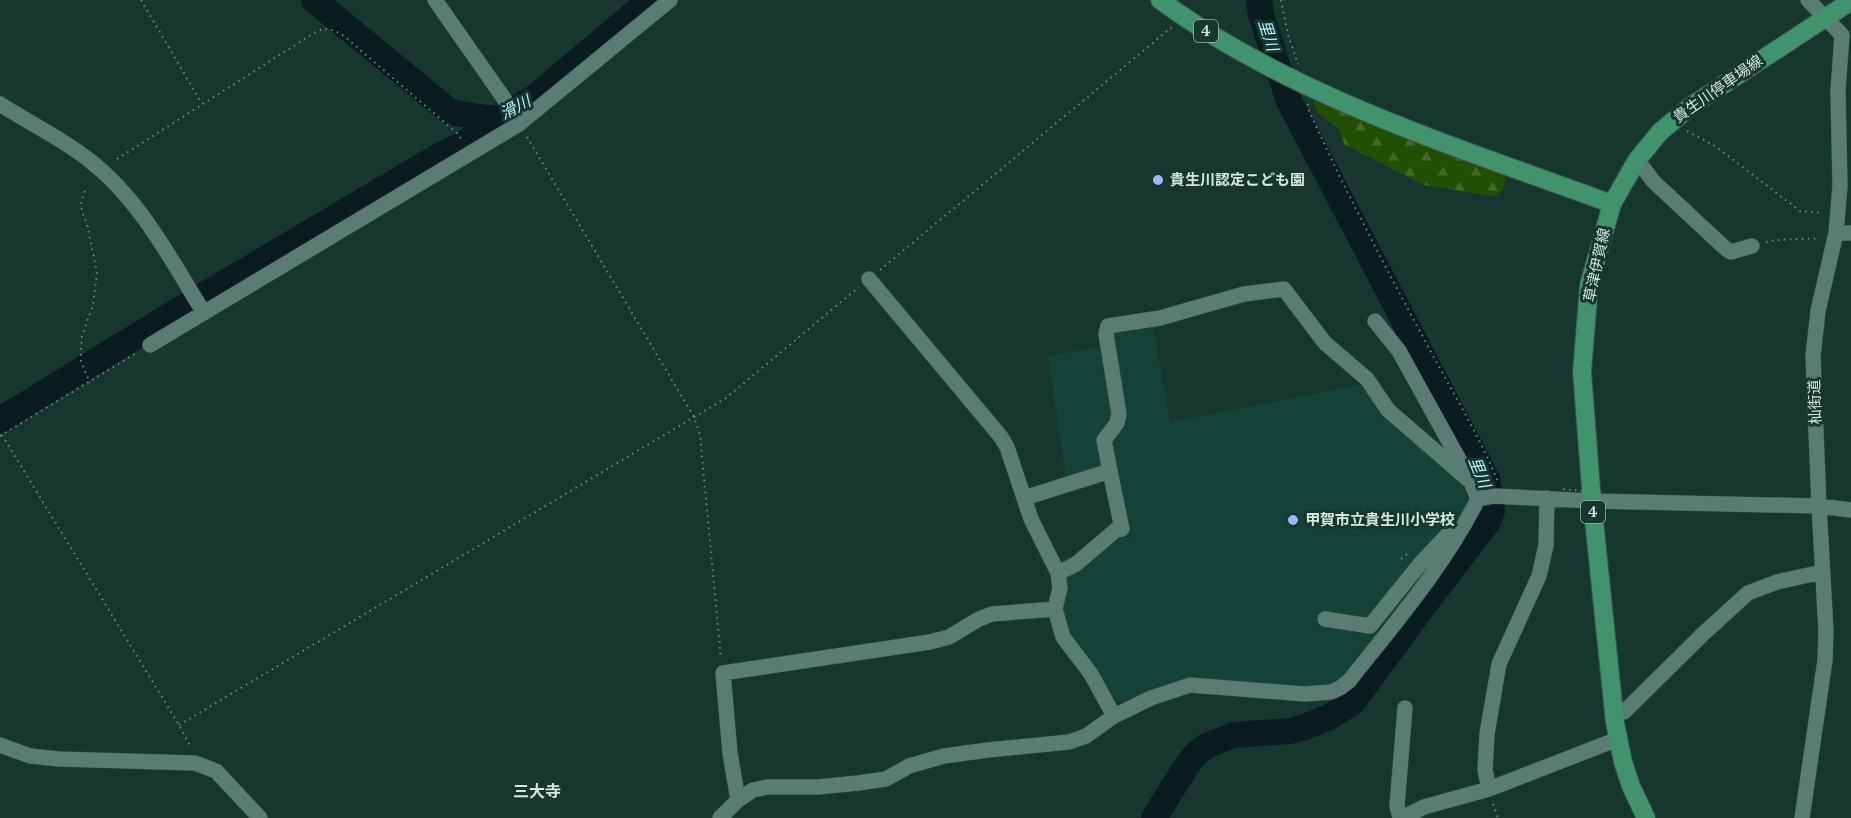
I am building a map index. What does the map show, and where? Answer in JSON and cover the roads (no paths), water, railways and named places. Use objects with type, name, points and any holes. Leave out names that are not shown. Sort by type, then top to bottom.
[{"type":"main road","name":"4","points":[[1161,0],[1253,60],[1332,97],[1451,145],[1612,204]]},
{"type":"main road","name":"貴生川停車場線","points":[[1612,204],[1637,160],[1674,119],[1851,2]]},
{"type":"main road","name":"草津伊賀線","points":[[1612,204],[1590,285],[1582,372],[1596,497],[1614,714],[1618,739],[1631,786],[1646,818]]},
{"type":"street","points":[[435,0],[517,120]]},
{"type":"street","points":[[150,345],[469,153],[517,120],[670,0]]},
{"type":"street","name":"杣街道","points":[[1802,818],[1825,660],[1826,631],[1819,506],[1814,335],[1840,234],[1838,214],[1841,160],[1838,91],[1846,54],[1842,35],[1808,0]]},
{"type":"street","points":[[0,104],[69,146],[90,161],[112,182],[156,234],[204,313]]},
{"type":"street","points":[[1637,160],[1654,182],[1726,249],[1731,252],[1752,246]]},
{"type":"street","points":[[869,279],[1007,447],[1031,519],[1058,573],[1060,588],[1055,609],[1063,636],[1091,674],[1114,716]]},
{"type":"street","points":[[1058,573],[1076,564],[1116,530],[1122,529],[1104,440],[1117,423],[1119,414],[1106,334],[1108,326],[1160,318],[1244,294],[1284,289],[1325,343],[1367,379],[1388,410],[1489,497],[1596,497],[1819,506],[1851,510]]},
{"type":"street","points":[[1376,321],[1398,351],[1471,482]]},
{"type":"street","points":[[1024,498],[1110,471]]},
{"type":"street","points":[[1325,619],[1370,626],[1420,564],[1448,534],[1489,497]]},
{"type":"street","points":[[1489,789],[1485,770],[1487,734],[1499,664],[1539,576],[1546,545],[1547,498]]},
{"type":"street","points":[[729,812],[753,790],[767,787],[818,787],[886,779],[909,766],[944,756],[1068,742],[1086,736],[1114,716],[1151,698],[1190,685],[1305,694],[1331,692],[1349,681],[1400,617],[1444,556],[1469,516]]},
{"type":"street","points":[[1614,714],[1624,712],[1748,593],[1822,572]]},
{"type":"street","points":[[729,812],[730,753],[723,673],[930,642],[949,637],[992,614],[1055,609]]},
{"type":"street","points":[[1406,708],[1397,806],[1401,818],[1424,807],[1489,789],[1618,739]]},
{"type":"street","points":[[0,745],[30,756],[58,759],[195,763],[216,771],[260,818]]},
{"type":"waterway","name":"滑川","points":[[314,0],[450,112],[485,118],[501,118],[534,98],[650,0]]},
{"type":"waterway","name":"里川","points":[[1154,818],[1186,767],[1206,746],[1234,735],[1290,731],[1305,727],[1329,717],[1353,702],[1487,523],[1492,511],[1487,479],[1289,101],[1261,15],[1259,0]]},
{"type":"waterway","points":[[0,420],[174,313],[439,156],[462,145],[501,118]]},
{"type":"place","name":"貴生川認定こども園","points":[[1158,180]]},
{"type":"place","name":"甲賀市立貴生川小学校","points":[[1293,520]]},
{"type":"district","name":"三大寺","points":[[537,791]]}]
